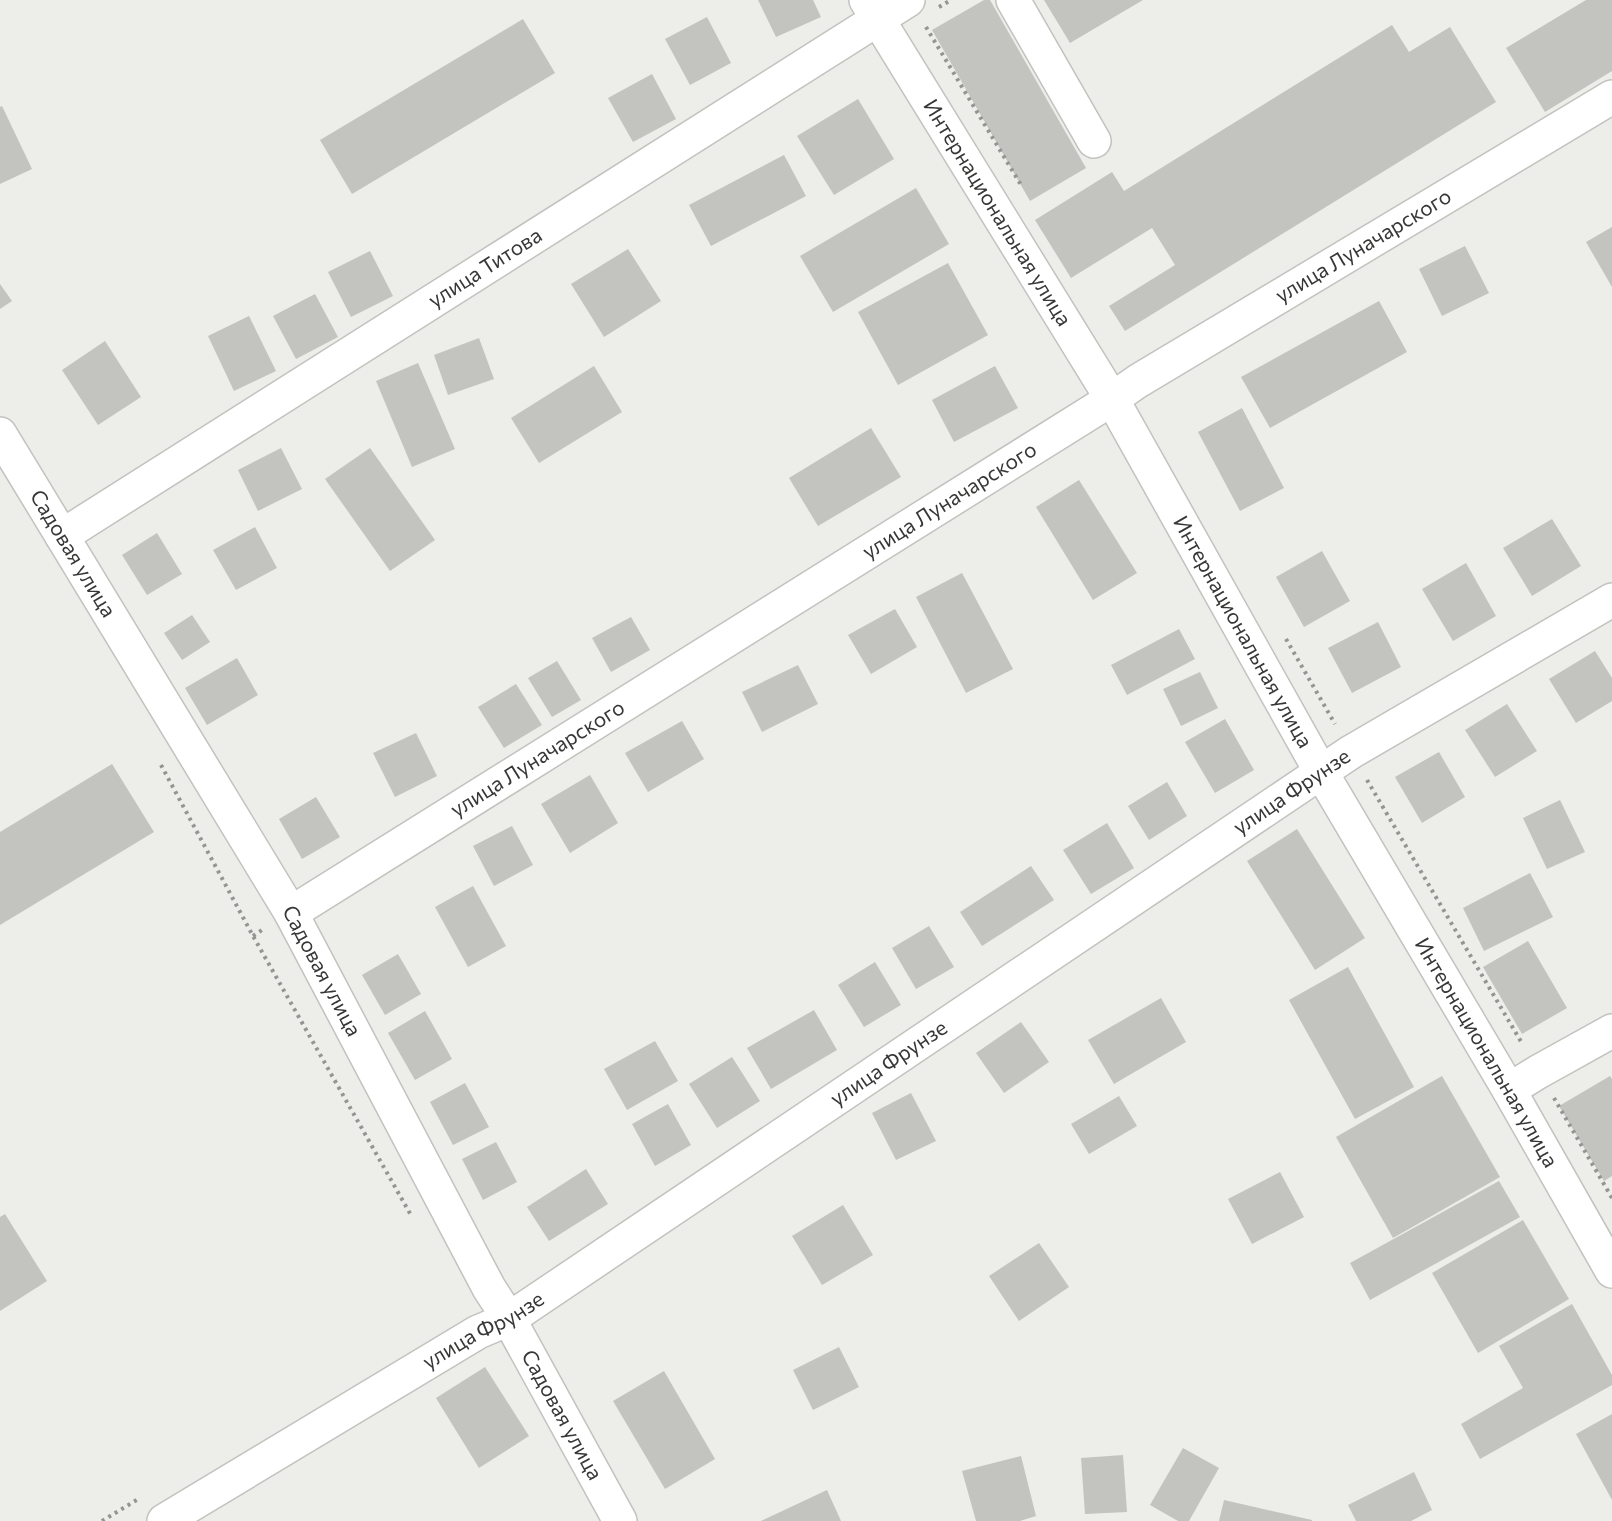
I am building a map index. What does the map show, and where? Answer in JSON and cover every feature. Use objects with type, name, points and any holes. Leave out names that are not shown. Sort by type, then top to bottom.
[{"type":"street","name":"улица Титова","points":[[62,536],[871,10],[908,0]]},
{"type":"street","points":[[1013,0],[1094,141]]},
{"type":"street","name":"Интернациональная улица","points":[[871,10],[1112,399],[1321,772],[1509,1090],[1612,1271]]},
{"type":"street","name":"улица Луначарского","points":[[291,913],[1138,381],[1612,97]]},
{"type":"street","name":"Садовая улица","points":[[0,434],[291,913],[489,1288],[509,1319],[620,1521]]},
{"type":"street","name":"улица Фрунзе","points":[[164,1521],[478,1332],[509,1319],[1321,772],[1361,746],[1612,600]]},
{"type":"street","points":[[1509,1090],[1612,1031]]},
{"type":"path","points":[[159,761],[253,936],[417,1224]]},
{"type":"building","points":[[758,0],[813,0],[821,17],[776,37]]},
{"type":"building","points":[[984,0],[990,0],[1086,168],[1030,201],[932,30]]},
{"type":"building","points":[[1044,0],[1143,0],[1070,43]]},
{"type":"building","points":[[1586,0],[1612,0],[1612,71],[1545,112],[1506,48]]},
{"type":"building","points":[[707,17],[731,63],[690,85],[665,39]]},
{"type":"building","points":[[523,19],[555,73],[352,194],[320,140]]},
{"type":"building","points":[[1392,25],[1409,52],[1450,27],[1496,102],[1125,331],[1109,306],[1175,265],[1152,228],[1071,278],[1035,220],[1112,172],[1124,191]]},
{"type":"building","points":[[652,74],[676,119],[633,142],[608,98]]},
{"type":"building","points":[[858,99],[894,159],[834,195],[797,136]]},
{"type":"building","points":[[2,106],[32,169],[0,184],[0,107]]},
{"type":"building","points":[[784,155],[806,196],[711,246],[689,205]]},
{"type":"building","points":[[916,188],[949,244],[833,312],[800,256]]},
{"type":"building","points":[[1612,227],[1612,287],[1586,242]]},
{"type":"building","points":[[1465,246],[1489,293],[1442,316],[1419,269]]},
{"type":"building","points":[[628,249],[661,301],[604,337],[571,284]]},
{"type":"building","points":[[370,251],[393,296],[351,317],[328,272]]},
{"type":"building","points":[[948,263],[988,335],[898,385],[858,312]]},
{"type":"building","points":[[0,284],[12,301],[0,309]]},
{"type":"building","points":[[315,294],[338,337],[296,359],[273,316]]},
{"type":"building","points":[[1379,301],[1407,352],[1270,428],[1241,377]]},
{"type":"building","points":[[249,316],[276,371],[234,391],[208,336]]},
{"type":"building","points":[[479,338],[494,379],[448,395],[434,355]]},
{"type":"building","points":[[105,341],[141,397],[98,425],[62,370]]},
{"type":"building","points":[[418,363],[455,449],[412,467],[376,381]]},
{"type":"building","points":[[594,366],[622,412],[539,463],[511,418]]},
{"type":"building","points":[[995,366],[1018,408],[954,442],[932,400]]},
{"type":"building","points":[[1242,408],[1284,488],[1240,511],[1198,432]]},
{"type":"building","points":[[871,428],[901,477],[818,526],[789,478]]},
{"type":"building","points":[[281,448],[302,489],[258,511],[238,470]]},
{"type":"building","points":[[370,448],[435,540],[390,571],[325,479]]},
{"type":"building","points":[[1079,480],[1137,573],[1093,600],[1036,507]]},
{"type":"building","points":[[1552,519],[1581,566],[1532,596],[1503,548]]},
{"type":"building","points":[[255,527],[277,568],[236,590],[213,550]]},
{"type":"building","points":[[157,533],[182,574],[147,595],[122,555]]},
{"type":"building","points":[[1322,551],[1350,601],[1304,627],[1276,577]]},
{"type":"building","points":[[1466,563],[1496,616],[1453,641],[1422,589]]},
{"type":"building","points":[[962,573],[1013,669],[966,693],[916,597]]},
{"type":"building","points":[[895,609],[917,647],[871,674],[848,635]]},
{"type":"building","points":[[192,615],[210,642],[182,660],[164,633]]},
{"type":"building","points":[[631,617],[650,650],[611,672],[592,638]]},
{"type":"building","points":[[1378,622],[1401,667],[1352,693],[1328,648]]},
{"type":"building","points":[[1179,629],[1195,659],[1127,695],[1111,665]]},
{"type":"building","points":[[1595,651],[1612,678],[1612,701],[1576,723],[1549,679]]},
{"type":"building","points":[[237,658],[258,695],[207,725],[185,688]]},
{"type":"building","points":[[557,661],[581,700],[552,717],[528,678]]},
{"type":"building","points":[[798,665],[818,704],[762,732],[742,692]]},
{"type":"building","points":[[1200,672],[1218,708],[1181,726],[1163,689]]},
{"type":"building","points":[[516,684],[542,725],[504,748],[478,707]]},
{"type":"building","points":[[1507,704],[1537,751],[1495,777],[1465,730]]},
{"type":"building","points":[[1225,719],[1254,770],[1215,793],[1185,742]]},
{"type":"building","points":[[682,721],[704,759],[648,792],[625,753]]},
{"type":"building","points":[[416,733],[437,776],[395,797],[373,753]]},
{"type":"building","points":[[1439,752],[1465,797],[1422,823],[1395,777]]},
{"type":"building","points":[[112,764],[154,832],[0,925],[0,832]]},
{"type":"building","points":[[590,775],[618,823],[570,853],[541,804]]},
{"type":"building","points":[[1167,782],[1187,816],[1149,840],[1128,806]]},
{"type":"building","points":[[316,797],[340,837],[302,859],[279,819]]},
{"type":"building","points":[[1560,800],[1585,852],[1547,869],[1523,818]]},
{"type":"building","points":[[1107,823],[1134,868],[1091,894],[1063,850]]},
{"type":"building","points":[[512,826],[533,865],[494,886],[473,846]]},
{"type":"building","points":[[1297,829],[1365,938],[1315,970],[1247,861]]},
{"type":"building","points":[[1031,866],[1054,900],[982,946],[960,912]]},
{"type":"building","points":[[1530,873],[1553,917],[1484,951],[1463,908]]},
{"type":"building","points":[[473,886],[506,946],[468,967],[435,907]]},
{"type":"building","points":[[929,926],[954,967],[916,989],[892,948]]},
{"type":"building","points":[[1528,941],[1567,1008],[1522,1034],[1483,967]]},
{"type":"building","points":[[398,954],[421,994],[385,1015],[362,975]]},
{"type":"building","points":[[875,962],[901,1005],[864,1027],[838,985]]},
{"type":"building","points":[[1348,967],[1414,1087],[1355,1119],[1289,1000]]},
{"type":"building","points":[[1161,998],[1186,1042],[1114,1084],[1088,1040]]},
{"type":"building","points":[[814,1010],[837,1050],[771,1089],[747,1048]]},
{"type":"building","points":[[425,1011],[452,1059],[415,1080],[388,1033]]},
{"type":"building","points":[[1021,1022],[1049,1062],[1004,1093],[976,1053]]},
{"type":"building","points":[[655,1041],[678,1081],[627,1110],[604,1069]]},
{"type":"building","points":[[732,1057],[760,1101],[717,1128],[689,1084]]},
{"type":"building","points":[[1442,1076],[1500,1177],[1393,1238],[1336,1137]]},
{"type":"building","points":[[1610,1076],[1612,1079],[1612,1176],[1604,1181],[1559,1106]]},
{"type":"building","points":[[465,1083],[489,1127],[453,1145],[430,1102]]},
{"type":"building","points":[[911,1093],[936,1141],[896,1160],[872,1113]]},
{"type":"building","points":[[1119,1096],[1137,1126],[1089,1154],[1071,1124]]},
{"type":"building","points":[[668,1104],[691,1145],[655,1166],[632,1124]]},
{"type":"building","points":[[496,1142],[517,1182],[483,1200],[462,1159]]},
{"type":"building","points":[[586,1169],[608,1204],[549,1241],[527,1207]]},
{"type":"building","points":[[1280,1172],[1304,1217],[1252,1244],[1228,1199]]},
{"type":"building","points":[[1499,1181],[1520,1217],[1370,1300],[1350,1263]]},
{"type":"building","points":[[843,1205],[873,1255],[822,1285],[792,1236]]},
{"type":"building","points":[[5,1214],[47,1281],[0,1311],[0,1217]]},
{"type":"building","points":[[1523,1220],[1569,1299],[1478,1353],[1432,1273]]},
{"type":"building","points":[[1039,1243],[1069,1287],[1019,1321],[989,1276]]},
{"type":"building","points":[[1572,1304],[1612,1375],[1612,1385],[1480,1459],[1461,1424],[1523,1388],[1499,1346]]},
{"type":"building","points":[[839,1347],[859,1387],[813,1410],[793,1370]]},
{"type":"building","points":[[485,1367],[529,1436],[479,1468],[436,1398]]},
{"type":"building","points":[[664,1371],[715,1459],[665,1489],[613,1401]]},
{"type":"building","points":[[1612,1414],[1612,1500],[1576,1434]]},
{"type":"building","points":[[1183,1448],[1219,1468],[1189,1521],[1178,1521],[1150,1505]]},
{"type":"building","points":[[1123,1455],[1127,1512],[1085,1514],[1081,1458]]},
{"type":"building","points":[[1021,1456],[1036,1516],[1020,1521],[976,1521],[962,1471]]},
{"type":"building","points":[[1414,1472],[1432,1510],[1411,1521],[1356,1521],[1348,1505]]},
{"type":"building","points":[[827,1490],[841,1521],[761,1521]]},
{"type":"building","points":[[1224,1500],[1312,1520],[1312,1521],[1219,1521]]}]
